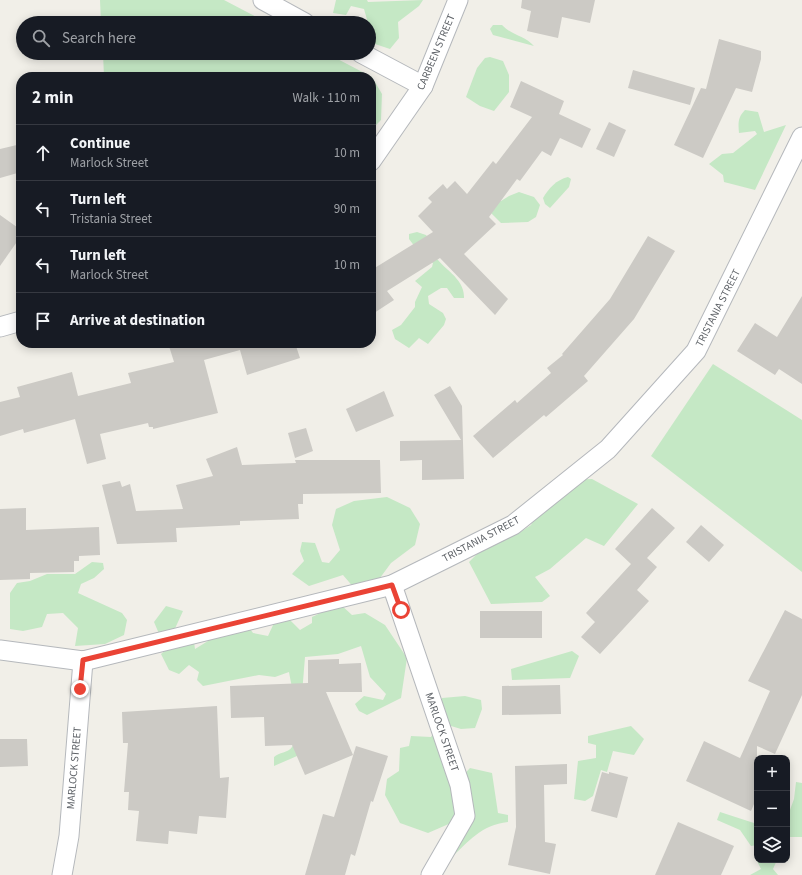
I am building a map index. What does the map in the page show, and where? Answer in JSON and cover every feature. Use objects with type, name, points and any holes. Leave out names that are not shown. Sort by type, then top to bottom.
[{"type":"street","points":[[263,0],[293,16]]},
{"type":"street","name":"CARBEEN STREET","points":[[376,154],[423,86],[458,0]]},
{"type":"street","points":[[374,60],[423,86]]},
{"type":"street","name":"TRISTANIA STREET","points":[[0,650],[83,660],[392,585],[513,525],[608,449],[696,351],[802,137]]},
{"type":"street","points":[[0,327],[16,322]]},
{"type":"street","name":"MARLOCK STREET","points":[[392,585],[460,785],[466,816],[431,875]]},
{"type":"street","name":"MARLOCK STREET","points":[[62,875],[69,836],[83,660]]},
{"type":"green space","points":[[100,0],[224,0],[255,16],[101,16]]},
{"type":"green space","points":[[336,0],[367,0],[368,2],[423,0],[419,6],[398,22],[399,38],[390,49],[376,44],[376,16],[366,16],[364,9],[351,6],[346,15],[333,13]]},
{"type":"green space","points":[[493,25],[502,25],[534,46],[493,35],[490,29]]},
{"type":"green space","points":[[490,57],[503,61],[509,75],[509,92],[494,111],[480,106],[466,97],[477,68],[485,58]]},
{"type":"green space","points":[[103,60],[339,60],[362,72],[104,72]]},
{"type":"green space","points":[[376,84],[382,94],[381,120],[376,125]]},
{"type":"green space","points":[[745,110],[758,112],[764,132],[786,125],[755,190],[724,182],[723,175],[709,164],[722,154],[733,153],[757,134],[755,131],[739,133],[739,120]]},
{"type":"green space","points":[[568,177],[571,179],[569,187],[550,208],[545,204],[543,198],[553,185]]},
{"type":"green space","points":[[519,192],[534,197],[540,205],[536,217],[528,222],[501,223],[485,207],[494,200],[501,201]]},
{"type":"green space","points":[[417,232],[426,235],[430,240],[431,249],[435,256],[459,282],[463,289],[464,298],[454,298],[447,288],[441,288],[428,296],[429,304],[443,313],[446,319],[444,325],[428,344],[419,338],[409,348],[395,339],[392,330],[401,325],[415,307],[415,302],[422,287],[415,281],[432,267],[433,263],[425,260],[409,239],[409,234]]},
{"type":"green space","points":[[713,364],[802,420],[802,572],[651,456]]},
{"type":"green space","points":[[592,479],[638,504],[604,546],[586,538],[550,569],[535,577],[550,596],[542,602],[491,604],[469,562],[483,548],[506,536],[516,535],[531,525],[540,508],[565,480]]},
{"type":"green space","points":[[387,497],[410,508],[420,524],[415,545],[391,563],[377,582],[355,589],[343,575],[309,586],[292,574],[304,561],[300,551],[302,542],[315,543],[322,562],[329,563],[340,550],[332,525],[336,509],[354,501]]},
{"type":"green space","points":[[92,562],[103,563],[104,569],[94,578],[81,584],[78,593],[122,613],[127,620],[124,635],[105,644],[75,646],[78,628],[63,613],[47,614],[42,627],[23,631],[10,629],[10,593],[17,583],[30,581],[47,574],[75,574]]},
{"type":"green space","points":[[340,604],[352,615],[365,613],[385,625],[407,658],[401,698],[367,715],[359,711],[355,704],[364,696],[383,700],[386,694],[370,677],[361,646],[338,654],[305,657],[297,756],[274,766],[274,757],[292,747],[297,732],[296,711],[289,672],[275,677],[259,675],[203,686],[197,680],[199,672],[189,665],[179,674],[169,670],[161,654],[166,650],[154,622],[166,606],[183,611],[172,635],[194,642],[195,649],[221,633],[248,626],[253,633],[268,636],[274,623],[290,620],[300,630],[312,623],[312,617],[332,606]]},
{"type":"green space","points":[[572,651],[579,656],[570,678],[512,680],[511,669]]},
{"type":"green space","points":[[465,696],[481,700],[482,709],[475,728],[461,729],[451,726],[449,734],[457,782],[470,768],[492,773],[498,813],[508,815],[508,822],[483,830],[450,859],[451,823],[428,833],[400,823],[385,795],[387,779],[399,771],[400,748],[409,746],[411,736],[431,737],[441,721],[439,714],[442,698]]},
{"type":"green space","points":[[631,726],[644,739],[634,755],[613,751],[607,772],[601,770],[593,796],[585,801],[574,799],[578,761],[596,758],[596,745],[588,743],[588,736]]},
{"type":"green space","points":[[796,782],[802,783],[802,837],[790,837],[790,810],[794,799]]},
{"type":"green space","points":[[720,812],[754,823],[754,846],[751,846],[740,830],[717,820]]},
{"type":"green space","points":[[758,863],[776,863],[773,869],[778,875],[750,875],[761,869]]},
{"type":"building","points":[[522,0],[595,0],[590,23],[562,17],[558,38],[527,31],[531,11],[521,8]]},
{"type":"building","points":[[719,39],[761,51],[761,59],[752,92],[736,88],[703,158],[674,145],[701,88],[706,89]]},
{"type":"building","points":[[633,70],[695,88],[690,105],[628,88]]},
{"type":"building","points":[[521,81],[564,101],[559,114],[591,129],[582,148],[560,138],[551,156],[542,151],[520,181],[517,179],[489,217],[496,224],[464,254],[508,299],[495,315],[440,258],[387,291],[394,300],[376,312],[376,267],[433,232],[418,216],[432,202],[428,198],[443,184],[447,189],[455,181],[467,194],[493,161],[496,164],[532,117],[510,107]]},
{"type":"building","points":[[609,122],[626,130],[614,157],[596,149]]},
{"type":"building","points":[[16,145],[16,173],[0,178],[0,149]]},
{"type":"building","points":[[0,215],[16,226],[16,243],[0,266]]},
{"type":"building","points":[[648,236],[675,251],[634,319],[584,376],[588,381],[546,417],[544,415],[493,458],[473,436],[515,400],[517,403],[551,373],[547,368],[563,355],[562,354],[610,299]]},
{"type":"building","points":[[802,296],[802,384],[779,369],[775,375],[737,351],[755,323],[777,337]]},
{"type":"building","points":[[170,348],[297,348],[300,358],[247,375],[240,350],[204,360],[218,413],[153,429],[153,427],[149,427],[148,423],[100,434],[106,459],[87,464],[75,419],[24,433],[23,429],[0,436],[0,402],[20,397],[17,387],[72,372],[78,396],[131,383],[128,373],[174,362]]},
{"type":"building","points":[[450,386],[462,406],[464,479],[422,480],[422,460],[400,461],[400,441],[461,440],[434,395]]},
{"type":"building","points":[[384,391],[394,416],[356,432],[346,409]]},
{"type":"building","points":[[306,428],[313,451],[295,458],[288,433]]},
{"type":"building","points":[[237,447],[242,465],[296,463],[295,460],[380,460],[381,493],[303,494],[303,504],[298,504],[299,519],[240,521],[240,525],[176,528],[177,542],[117,544],[102,485],[120,481],[122,487],[130,484],[136,511],[183,509],[176,485],[213,476],[206,459]]},
{"type":"building","points":[[26,508],[26,530],[99,527],[100,555],[79,556],[79,561],[74,561],[74,572],[30,573],[30,579],[0,580],[0,509]]},
{"type":"building","points":[[652,508],[675,528],[647,558],[657,567],[637,590],[649,601],[600,654],[581,637],[595,622],[586,613],[631,564],[615,549]]},
{"type":"building","points":[[701,525],[724,545],[709,562],[686,542]]},
{"type":"building","points":[[785,610],[802,619],[802,695],[775,754],[757,746],[757,755],[754,755],[754,804],[751,811],[686,781],[704,741],[740,758],[770,691],[748,681]]},
{"type":"building","points":[[480,611],[542,611],[542,638],[480,638]]},
{"type":"building","points":[[339,659],[339,664],[361,663],[362,692],[326,692],[353,755],[305,775],[292,745],[265,746],[264,717],[231,718],[230,686],[308,683],[308,660]]},
{"type":"building","points":[[560,685],[561,714],[502,715],[502,686]]},
{"type":"building","points":[[217,706],[220,778],[229,777],[226,818],[199,816],[197,834],[169,831],[168,844],[136,841],[139,811],[128,810],[129,792],[124,792],[128,743],[123,743],[122,712]]},
{"type":"building","points":[[0,739],[27,739],[28,766],[0,767]]},
{"type":"building","points":[[356,746],[388,756],[373,802],[371,801],[355,856],[351,854],[345,875],[305,875],[323,814],[334,817]]},
{"type":"building","points":[[567,764],[567,784],[544,785],[545,842],[556,844],[550,874],[508,865],[516,827],[515,766]]},
{"type":"building","points":[[602,772],[609,774],[609,772],[628,777],[617,818],[591,811]]},
{"type":"building","points":[[678,822],[734,846],[721,875],[655,875]]},
{"type":"route","points":[[80,689],[83,660],[392,585],[401,610]]}]
